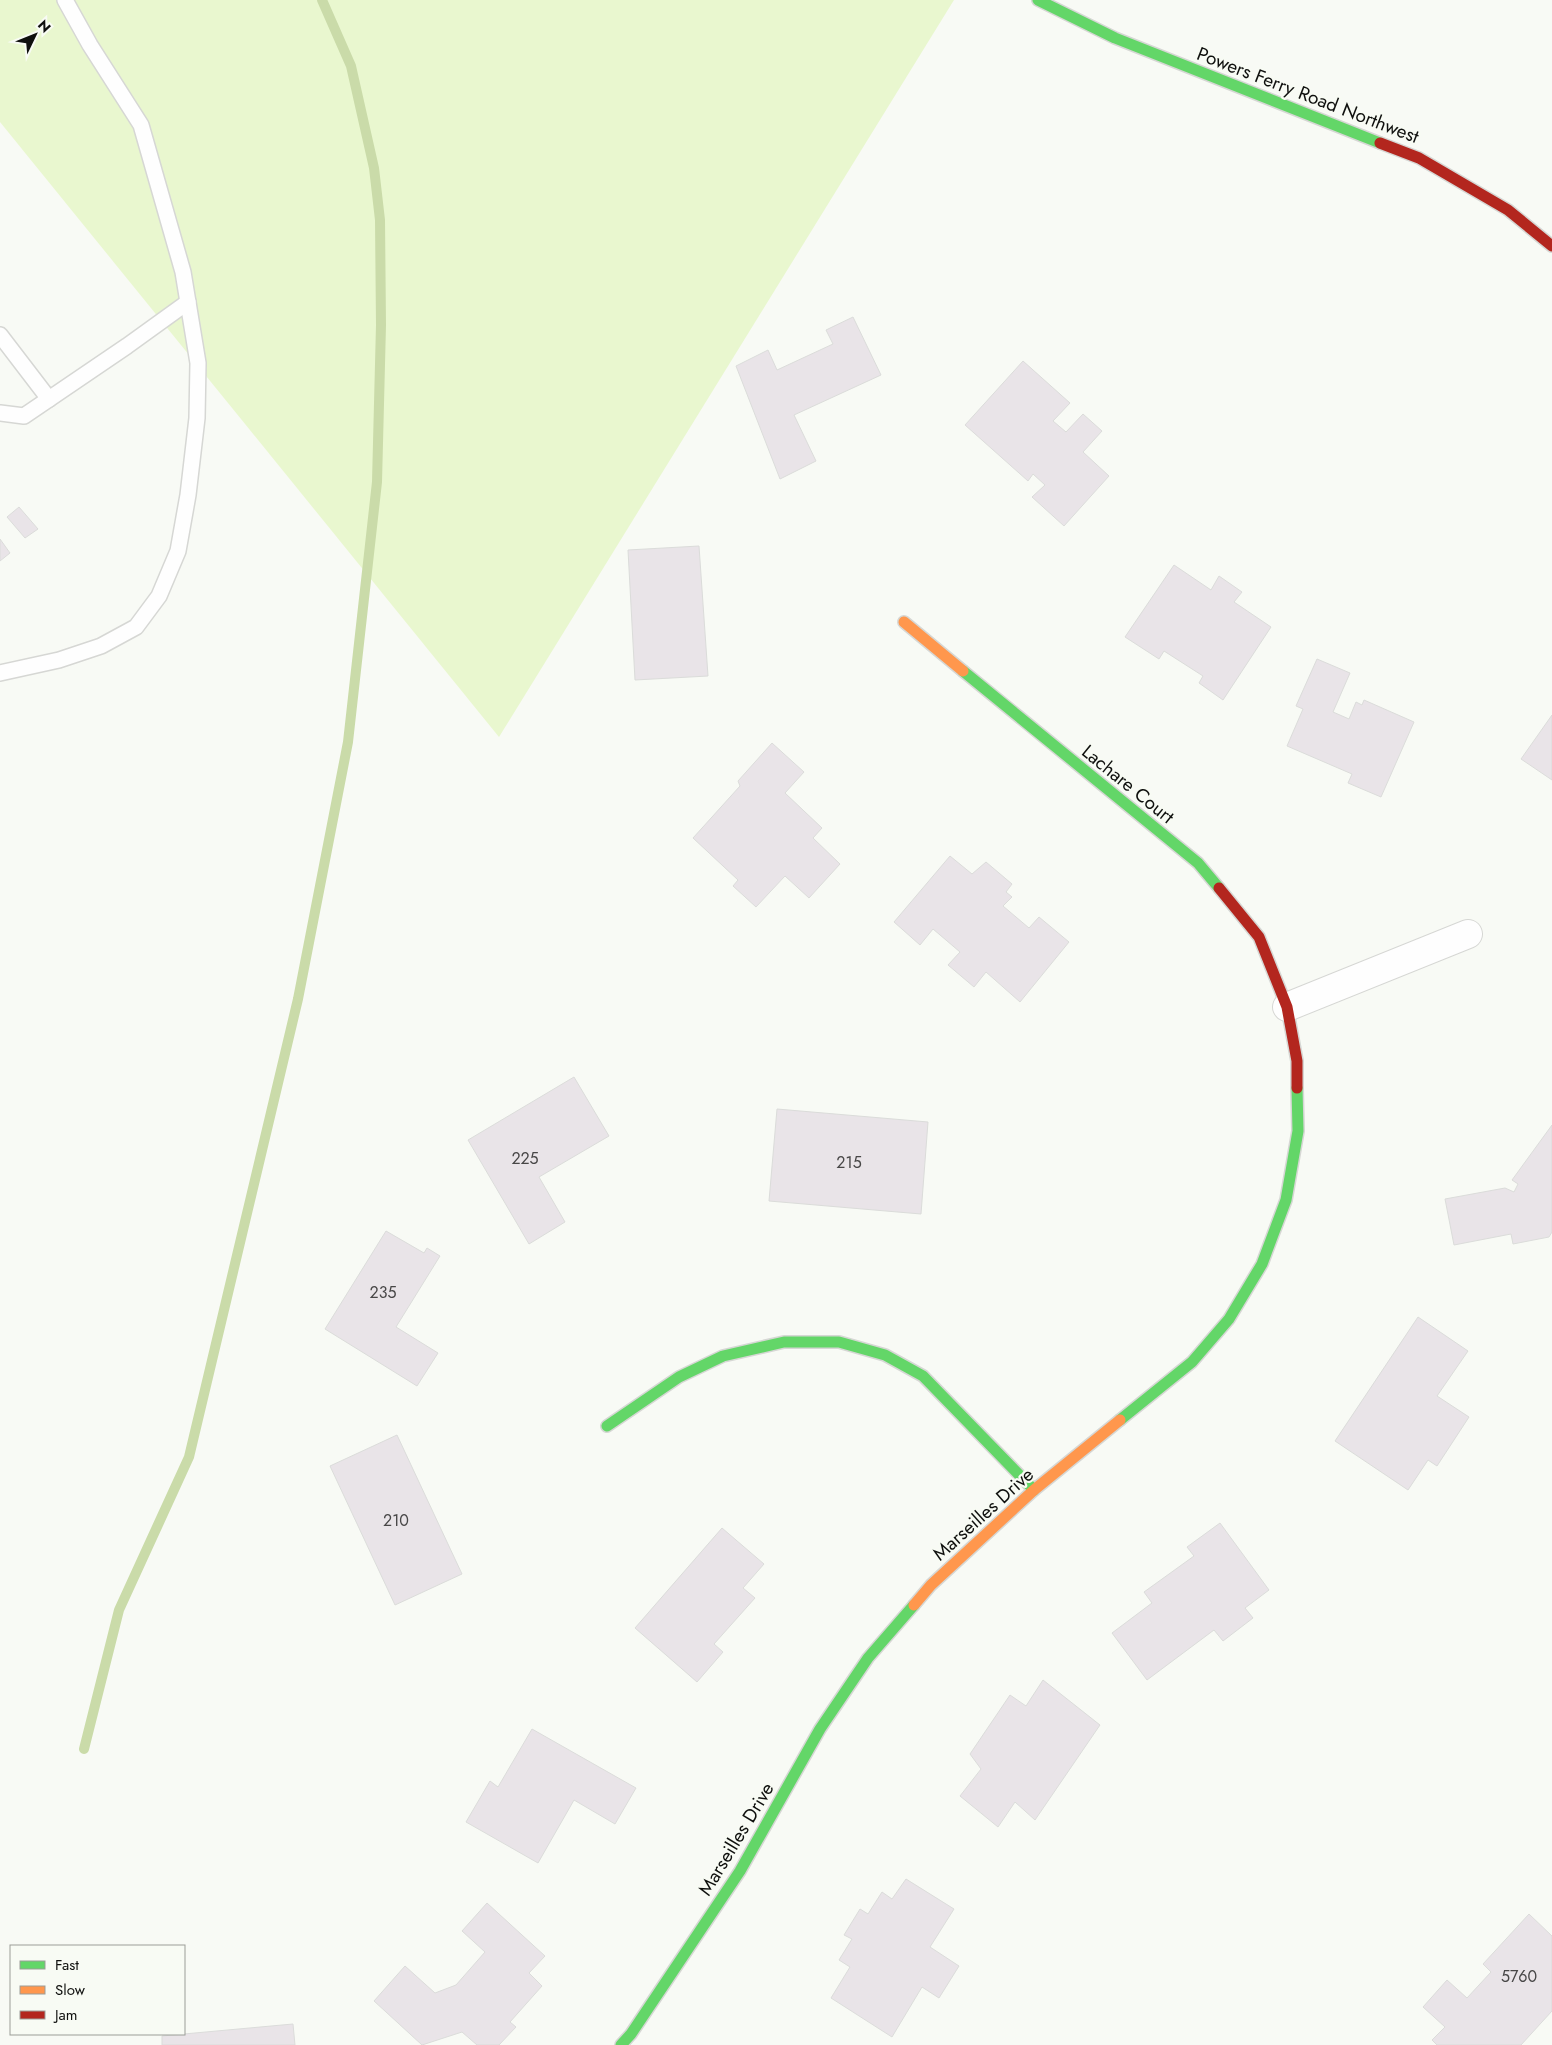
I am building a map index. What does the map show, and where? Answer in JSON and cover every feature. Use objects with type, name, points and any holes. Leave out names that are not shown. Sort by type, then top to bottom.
[{"type":"street","name":"Powers Ferry Road Northwest","points":[[1038,0],[1114,38],[1419,158],[1508,210],[1552,246]]},
{"type":"street","name":"Lachare Court","points":[[904,622],[1198,863],[1258,937],[1287,1007]]},
{"type":"street","points":[[1287,1007],[1468,934]]},
{"type":"street","name":"Marseilles Drive","points":[[621,2045],[631,2034],[740,1871],[820,1729],[868,1658],[931,1585],[1034,1490],[1192,1362],[1229,1319],[1262,1264],[1286,1200],[1298,1131],[1296,1062],[1287,1007]]},
{"type":"street","points":[[607,1426],[679,1377],[723,1356],[784,1342],[839,1342],[885,1355],[923,1376],[1034,1490]]},
{"type":"lane","points":[[0,673],[59,660],[101,646],[136,627],[159,596],[178,551],[188,495],[197,418],[198,363],[183,272],[141,125],[90,45],[65,0]]},
{"type":"lane","points":[[0,413],[24,416],[128,346],[188,302]]},
{"type":"lane","points":[[0,335],[49,399]]},
{"type":"green space","points":[[0,0],[954,0],[499,737],[0,122]]},
{"type":"building","points":[[853,317],[881,375],[794,415],[816,461],[780,479],[736,366],[768,350],[777,370],[833,344],[826,330]]},
{"type":"building","points":[[1023,361],[1070,403],[1053,421],[1066,432],[1083,414],[1102,431],[1083,452],[1109,476],[1064,526],[1032,497],[1045,485],[1033,474],[1028,481],[965,425]]},
{"type":"building","points":[[19,507],[38,529],[25,538],[7,517]]},
{"type":"building","points":[[0,539],[10,553],[0,561]]},
{"type":"building","points":[[699,546],[708,676],[635,680],[628,550]]},
{"type":"building","points":[[1174,565],[1211,590],[1219,576],[1242,592],[1234,602],[1271,627],[1223,700],[1199,683],[1203,676],[1164,651],[1159,659],[1125,637]]},
{"type":"building","points":[[1317,659],[1350,673],[1333,712],[1349,719],[1356,702],[1362,705],[1364,700],[1414,722],[1381,797],[1348,783],[1352,774],[1287,746],[1303,709],[1296,706]]},
{"type":"building","points":[[1552,715],[1552,780],[1521,759]]},
{"type":"building","points":[[772,743],[804,772],[785,793],[822,828],[813,838],[840,864],[809,898],[785,876],[756,907],[733,886],[738,880],[693,838],[740,786],[738,781]]},
{"type":"building","points":[[950,856],[972,874],[986,862],[1012,884],[1006,892],[1012,897],[1003,906],[1029,928],[1039,917],[1069,942],[1020,1002],[986,972],[974,987],[948,965],[960,952],[933,929],[920,945],[894,922]]},
{"type":"building","points":[[574,1077],[609,1136],[539,1177],[565,1222],[529,1244],[468,1140]]},
{"type":"building","points":[[777,1109],[928,1122],[921,1214],[769,1201]]},
{"type":"building","points":[[1552,1125],[1552,1232],[1549,1237],[1513,1244],[1511,1234],[1454,1245],[1445,1199],[1505,1188],[1514,1192],[1518,1184],[1512,1180]]},
{"type":"building","points":[[386,1231],[424,1253],[427,1248],[440,1256],[396,1327],[438,1353],[417,1386],[325,1329]]},
{"type":"building","points":[[1418,1317],[1468,1351],[1437,1396],[1469,1417],[1437,1466],[1428,1460],[1408,1490],[1335,1441]]},
{"type":"building","points":[[397,1435],[462,1574],[395,1605],[330,1466]]},
{"type":"building","points":[[1220,1523],[1269,1590],[1245,1608],[1253,1618],[1223,1641],[1214,1630],[1147,1680],[1112,1633],[1152,1603],[1144,1592],[1194,1556],[1187,1547]]},
{"type":"building","points":[[722,1528],[764,1564],[743,1588],[755,1598],[714,1644],[723,1652],[697,1682],[635,1628]]},
{"type":"building","points":[[1043,1680],[1100,1725],[1035,1820],[1015,1802],[998,1827],[960,1796],[981,1769],[970,1754],[1010,1695],[1026,1706]]},
{"type":"building","points":[[532,1729],[636,1788],[615,1824],[574,1800],[538,1863],[466,1822],[490,1781],[498,1787]]},
{"type":"building","points":[[906,1879],[954,1909],[930,1947],[959,1966],[939,1998],[922,1987],[892,2037],[831,1998],[850,1967],[839,1960],[852,1939],[844,1935],[860,1909],[868,1914],[882,1892],[892,1899]]},
{"type":"building","points":[[487,1903],[545,1956],[529,1973],[542,1986],[510,2022],[516,2027],[499,2045],[477,2045],[462,2032],[422,2045],[374,2001],[405,1966],[435,1993],[456,1985],[485,1952],[462,1931]]},
{"type":"building","points":[[1529,1914],[1552,1936],[1552,2011],[1521,2045],[1437,2045],[1432,2040],[1445,2027],[1423,2007],[1447,1980],[1467,1998],[1491,1972],[1483,1964]]},
{"type":"building","points":[[293,2024],[295,2045],[162,2045],[162,2036]]},
{"type":"waterway","points":[[84,1749],[119,1610],[189,1457],[298,999],[348,742],[377,482],[381,325],[380,220],[374,168],[351,66],[322,0]]},
{"type":"traffic: fast","points":[[1038,0],[1115,38],[1380,143]]},
{"type":"traffic: fast","points":[[963,671],[1198,863],[1219,888]]},
{"type":"traffic: fast","points":[[1120,1420],[1192,1362],[1229,1319],[1262,1264],[1286,1200],[1298,1131],[1297,1088]]},
{"type":"traffic: fast","points":[[607,1426],[679,1377],[723,1356],[784,1342],[839,1342],[885,1355],[923,1376],[1034,1490]]},
{"type":"traffic: fast","points":[[621,2045],[631,2034],[740,1871],[820,1729],[868,1658],[914,1605]]},
{"type":"traffic: slow","points":[[904,622],[963,671]]},
{"type":"traffic: slow","points":[[914,1605],[931,1585],[1034,1490],[1120,1420]]},
{"type":"traffic: jam","points":[[1380,143],[1419,158],[1508,210],[1552,246]]},
{"type":"traffic: jam","points":[[1219,888],[1259,937],[1287,1007],[1297,1061],[1297,1088]]}]
